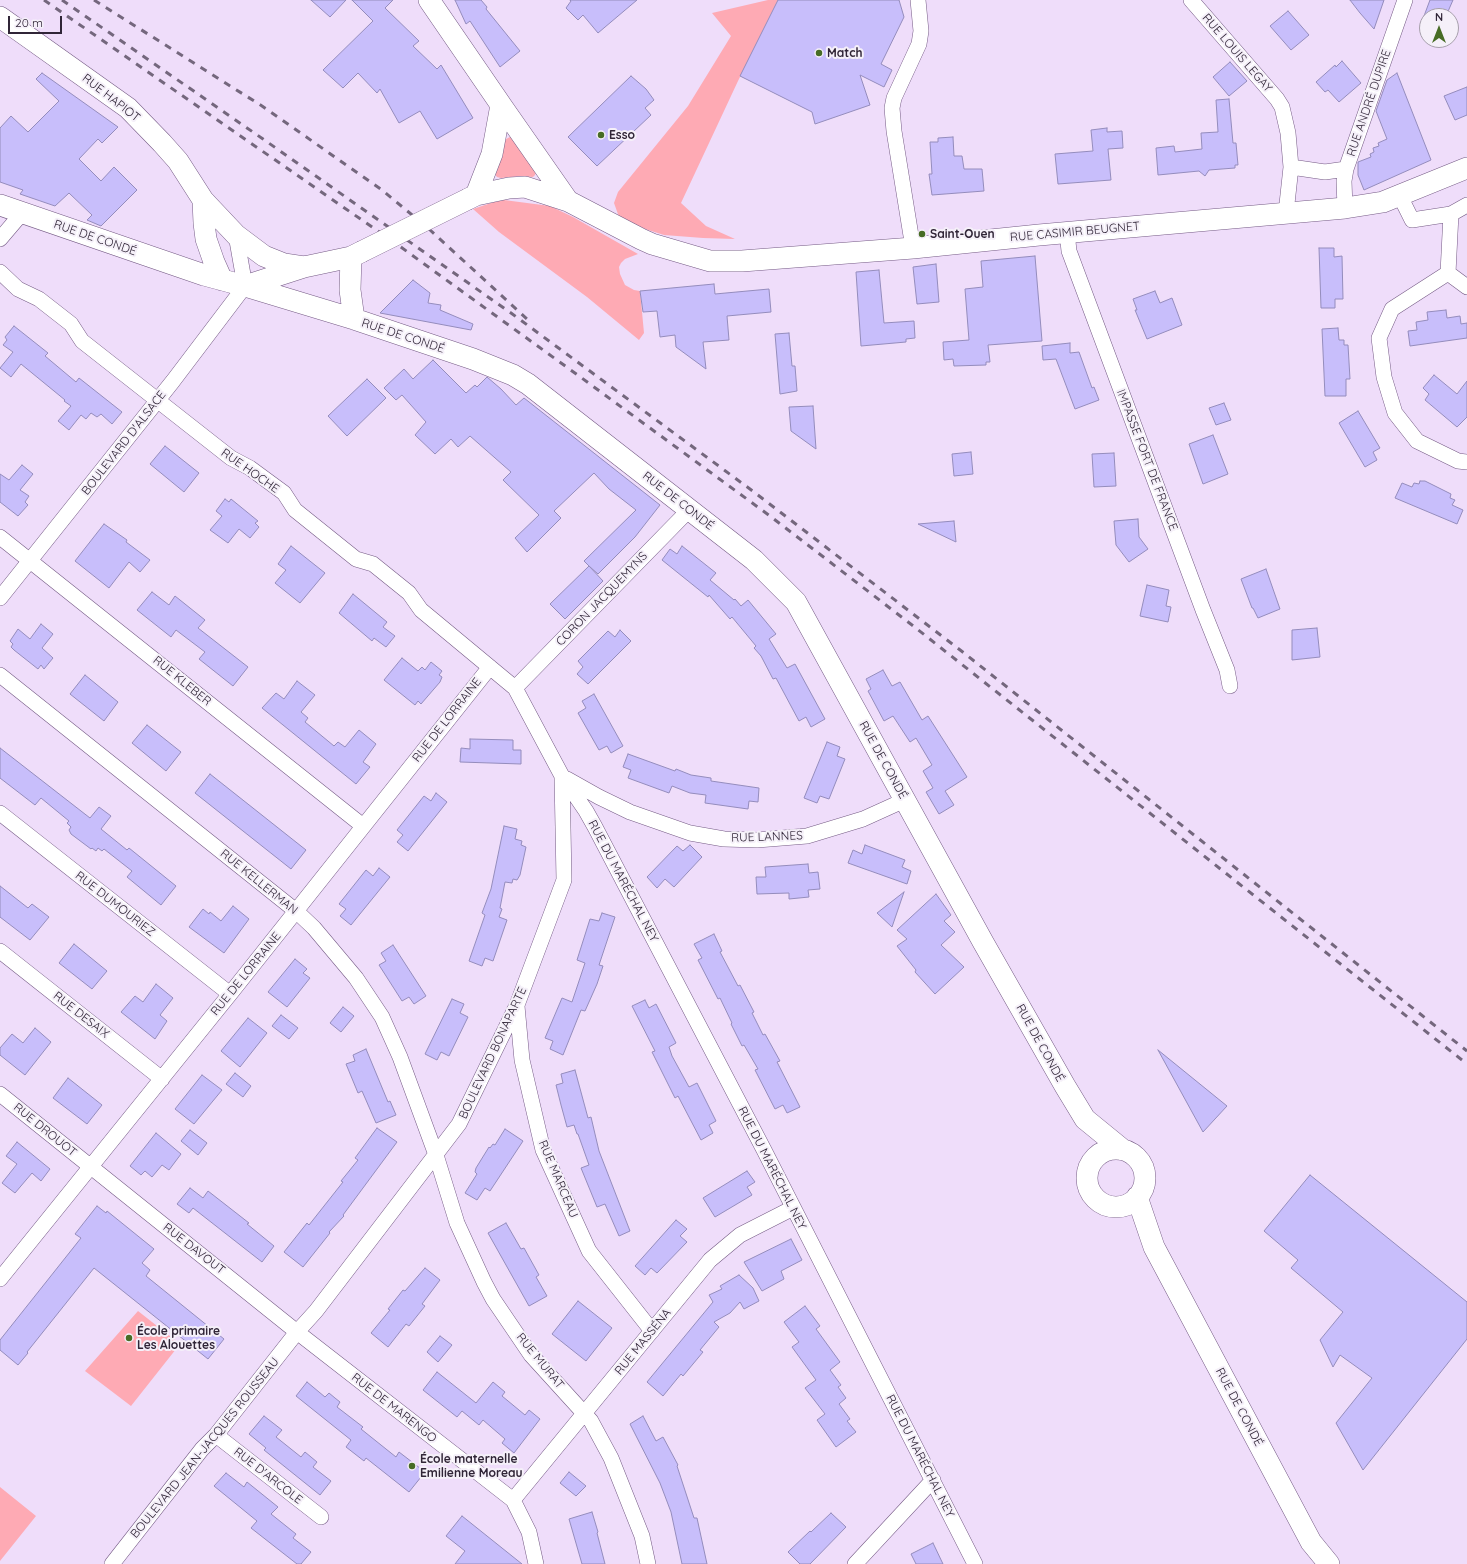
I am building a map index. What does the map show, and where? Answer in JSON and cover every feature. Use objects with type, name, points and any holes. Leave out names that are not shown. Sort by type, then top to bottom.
[{"type":"main road","points":[[429,0],[568,201]]},
{"type":"main road","name":"RUE HAPIOT","points":[[0,17],[128,108],[174,156],[203,200],[236,236],[264,256],[284,264],[304,267]]},
{"type":"main road","points":[[472,197],[492,154],[501,105]]},
{"type":"main road","name":"RUE CASIMIR BEUGNET","points":[[304,267],[356,255],[472,197],[509,188],[525,187],[568,201],[640,239],[710,260],[742,261],[914,248],[1067,232],[1345,208],[1383,202],[1467,168]]},
{"type":"main road","points":[[203,200],[206,239],[222,280]]},
{"type":"main road","name":"RUE DE CONDÉ","points":[[0,205],[204,275],[354,319],[473,359],[513,375],[528,384],[754,560],[796,602],[1084,1119],[1123,1150]]},
{"type":"main road","points":[[354,319],[350,290],[356,255]]},
{"type":"main road","points":[[245,286],[304,267]]},
{"type":"main road","name":"RUE DE CONDÉ","points":[[1084,1119],[1091,1162]]},
{"type":"main road","points":[[1114,1149],[1123,1150],[1132,1154],[1139,1160],[1144,1169],[1144,1184],[1142,1189],[1128,1202],[1105,1204],[1094,1196],[1089,1188],[1087,1180],[1091,1162],[1097,1155],[1105,1151],[1114,1149]]},
{"type":"main road","name":"RUE DE CONDÉ","points":[[1128,1202],[1154,1247],[1311,1542],[1329,1564]]},
{"type":"street","points":[[914,248],[894,131],[892,108],[894,98],[919,44],[921,31],[918,0]]},
{"type":"street","name":"RUE LOUIS LEGAY","points":[[1191,0],[1277,99],[1282,107],[1288,133],[1291,167]]},
{"type":"street","name":"RUE ANDRÉ DUPIRE","points":[[1345,208],[1344,181],[1346,168],[1405,0]]},
{"type":"street","points":[[1286,213],[1291,167],[1325,172],[1346,168]]},
{"type":"street","points":[[1400,196],[1412,220],[1450,214],[1467,205]]},
{"type":"street","points":[[0,239],[17,219],[24,214]]},
{"type":"street","points":[[1448,273],[1450,214]]},
{"type":"street","name":"IMPASSE FORT DE FRANCE","points":[[1067,232],[1069,251],[1203,610],[1228,670],[1230,686]]},
{"type":"street","points":[[236,236],[245,286]]},
{"type":"street","name":"RUE HOCHE","points":[[0,272],[18,289],[40,298],[71,324],[82,341],[231,458],[250,468],[284,493],[295,510],[356,559],[373,564],[409,593],[421,610],[515,688]]},
{"type":"street","points":[[1448,273],[1467,287]]},
{"type":"street","points":[[1448,273],[1392,309],[1379,338],[1384,377],[1395,413],[1417,441],[1458,461],[1467,462]]},
{"type":"street","name":"BOULEVARD D'ALSACE","points":[[0,598],[245,286]]},
{"type":"street","name":"CORON JACQUEMYNS","points":[[515,688],[690,509]]},
{"type":"street","name":"RUE KLEBER","points":[[0,537],[363,826]]},
{"type":"street","name":"RUE DE LORRAINE","points":[[0,1279],[162,1079],[490,667]]},
{"type":"street","name":"RUE KELLERMAN","points":[[0,675],[296,911],[314,928],[356,978],[382,1017],[400,1057],[436,1155]]},
{"type":"street","name":"BOULEVARD BONAPARTE","points":[[297,1332],[316,1311],[459,1124],[517,1005],[564,880],[562,776],[515,688]]},
{"type":"street","name":"RUE LANNES","points":[[562,776],[598,797],[630,812],[690,833],[724,838],[757,840],[807,836],[863,819],[905,800]]},
{"type":"street","name":"RUE DU MARÉCHAL NEY","points":[[562,776],[586,811],[793,1208],[975,1564]]},
{"type":"street","name":"RUE DUMOURIEZ","points":[[0,813],[230,994]]},
{"type":"street","name":"RUE DESAIX","points":[[0,951],[162,1079]]},
{"type":"street","name":"RUE MARCEAU","points":[[517,1005],[522,1060],[543,1150],[589,1251],[652,1331]]},
{"type":"street","name":"RUE DROUOT","points":[[0,1094],[90,1166]]},
{"type":"street","name":"RUE MURAT","points":[[436,1155],[457,1223],[493,1299],[531,1355],[591,1421],[611,1458],[642,1536],[648,1564]]},
{"type":"street","name":"RUE DAVOUT","points":[[90,1166],[297,1332]]},
{"type":"street","name":"RUE MASSÉNA","points":[[513,1500],[710,1260],[740,1235],[793,1208]]},
{"type":"street","name":"BOULEVARD JEAN-JACQUES ROUSSEAU","points":[[112,1564],[202,1449],[216,1435],[297,1332]]},
{"type":"street","name":"RUE DE MARENGO","points":[[297,1332],[513,1500],[529,1532],[536,1564]]},
{"type":"street","name":"RUE D'ARCOLE","points":[[216,1435],[320,1517]]},
{"type":"street","points":[[855,1564],[933,1480]]},
{"type":"shaded area","points":[[768,0],[778,0],[681,203],[706,226],[735,239],[664,235],[645,229],[619,217],[614,203],[618,192],[688,106],[731,36],[712,13]]},
{"type":"shaded area","points":[[513,137],[536,172],[533,177],[520,176],[501,178],[497,177],[494,173],[506,139]]},
{"type":"shaded area","points":[[504,200],[550,206],[573,217],[638,254],[625,259],[619,267],[620,274],[625,285],[634,290],[640,291],[644,333],[639,340],[587,297],[499,232],[473,209]]},
{"type":"shaded area","points":[[138,1311],[180,1344],[131,1406],[85,1371]]},
{"type":"shaded area","points":[[0,1487],[36,1516],[0,1561]]},
{"type":"building","points":[[311,0],[346,0],[330,17]]},
{"type":"building","points":[[352,0],[393,0],[385,8],[419,41],[413,46],[437,69],[441,65],[473,118],[437,139],[420,111],[399,123],[380,89],[377,93],[358,73],[343,88],[323,70],[373,21]]},
{"type":"building","points":[[455,0],[481,0],[487,7],[486,9],[520,51],[500,67],[470,21],[466,24]]},
{"type":"building","points":[[570,0],[637,0],[598,33],[583,15],[578,20],[566,8],[571,1]]},
{"type":"building","name":"Match","points":[[778,0],[899,0],[904,17],[881,64],[892,70],[884,87],[860,75],[870,105],[815,124],[812,112],[740,76]]},
{"type":"building","points":[[1350,0],[1384,0],[1374,29],[1360,13]]},
{"type":"building","points":[[1430,0],[1453,0],[1450,8],[1427,8]]},
{"type":"building","points":[[1288,11],[1309,35],[1291,50],[1270,26]]},
{"type":"building","points":[[1342,61],[1361,83],[1339,102],[1328,90],[1325,92],[1316,82],[1335,65],[1336,67]]},
{"type":"building","points":[[1230,62],[1247,81],[1229,96],[1213,77]]},
{"type":"building","points":[[42,73],[118,127],[102,143],[98,139],[79,159],[101,181],[114,167],[137,190],[101,226],[87,220],[92,215],[69,193],[55,206],[20,194],[23,190],[0,182],[0,128],[11,116],[28,132],[59,101],[36,79]]},
{"type":"building","points":[[1397,73],[1431,160],[1364,190],[1358,175],[1358,162],[1371,157],[1370,154],[1374,152],[1373,148],[1379,146],[1378,143],[1387,139],[1376,111],[1387,80]]},
{"type":"building","points":[[631,76],[646,89],[654,100],[645,108],[651,115],[597,166],[568,137]]},
{"type":"building","points":[[1467,87],[1467,115],[1455,120],[1444,96]]},
{"type":"building","points":[[1229,99],[1233,143],[1236,143],[1238,165],[1235,165],[1235,168],[1209,170],[1205,176],[1199,171],[1158,175],[1156,148],[1174,146],[1175,152],[1202,149],[1201,133],[1218,132],[1216,100]]},
{"type":"building","points":[[1107,128],[1107,132],[1122,131],[1123,148],[1108,149],[1111,180],[1058,184],[1055,154],[1093,151],[1091,130]]},
{"type":"building","points":[[953,137],[954,156],[962,156],[964,169],[982,169],[984,191],[932,195],[929,174],[932,174],[930,142],[938,142],[938,138]]},
{"type":"building","points":[[1319,248],[1334,248],[1334,257],[1342,256],[1343,299],[1335,299],[1335,308],[1321,308]]},
{"type":"building","points":[[1035,256],[1042,341],[988,345],[990,362],[986,362],[986,365],[954,366],[953,359],[944,360],[943,342],[969,340],[965,289],[983,287],[981,261]]},
{"type":"building","points":[[936,264],[939,302],[917,304],[913,267]]},
{"type":"building","points":[[879,270],[884,323],[914,321],[915,338],[906,339],[906,342],[861,346],[856,272]]},
{"type":"building","points":[[413,280],[430,293],[428,303],[441,305],[440,310],[473,324],[471,330],[380,313]]},
{"type":"building","points":[[714,284],[715,294],[769,289],[771,312],[727,316],[729,340],[703,342],[706,369],[676,347],[675,335],[660,337],[657,311],[643,312],[640,291]]},
{"type":"building","points":[[1155,291],[1160,303],[1172,298],[1182,325],[1147,339],[1135,310],[1137,310],[1133,299]]},
{"type":"building","points":[[1446,310],[1447,318],[1460,316],[1461,324],[1467,323],[1467,338],[1410,346],[1408,331],[1417,330],[1416,322],[1428,320],[1427,312]]},
{"type":"building","points":[[14,326],[48,353],[45,356],[76,382],[79,378],[122,412],[112,424],[101,414],[97,417],[91,413],[86,419],[81,415],[69,430],[58,421],[71,406],[64,401],[65,400],[21,364],[11,377],[0,368],[13,352],[3,345],[7,340],[5,337]]},
{"type":"building","points":[[1338,328],[1339,340],[1344,340],[1344,345],[1348,345],[1350,379],[1346,379],[1346,396],[1325,396],[1322,329]]},
{"type":"building","points":[[789,333],[792,366],[795,366],[797,391],[780,394],[775,334]]},
{"type":"building","points":[[1070,343],[1070,353],[1079,352],[1092,388],[1094,387],[1099,400],[1075,409],[1056,359],[1043,360],[1042,346]]},
{"type":"building","points":[[433,360],[466,393],[475,385],[477,387],[487,377],[516,405],[524,398],[660,505],[635,537],[598,574],[584,561],[636,510],[609,489],[594,473],[554,511],[561,518],[527,552],[515,538],[539,515],[503,480],[511,472],[470,436],[458,447],[451,439],[435,454],[415,435],[426,422],[402,395],[396,400],[384,388],[404,369],[413,379]]},
{"type":"building","points":[[1434,375],[1457,394],[1467,381],[1467,417],[1457,427],[1425,400],[1429,394],[1423,388]]},
{"type":"building","points":[[367,379],[386,398],[347,436],[328,416]]},
{"type":"building","points":[[1224,403],[1231,420],[1216,425],[1209,408]]},
{"type":"building","points":[[813,406],[816,449],[791,431],[789,407]]},
{"type":"building","points":[[1358,411],[1380,448],[1373,452],[1377,460],[1365,467],[1339,423]]},
{"type":"building","points":[[1213,435],[1228,474],[1203,484],[1189,444]]},
{"type":"building","points":[[165,446],[199,473],[184,492],[150,464]]},
{"type":"building","points":[[971,452],[973,474],[954,476],[952,454]]},
{"type":"building","points":[[1114,453],[1116,486],[1094,487],[1092,454]]},
{"type":"building","points":[[22,465],[33,474],[20,490],[29,496],[25,502],[28,505],[18,516],[0,502],[0,474],[9,480]]},
{"type":"building","points":[[1420,481],[1425,481],[1451,494],[1450,498],[1455,500],[1452,505],[1463,510],[1457,524],[1395,498],[1402,483],[1412,487],[1414,483],[1419,484]]},
{"type":"building","points":[[225,499],[229,502],[231,499],[258,521],[255,523],[259,527],[250,538],[239,529],[228,543],[210,530],[222,516],[216,511]]},
{"type":"building","points":[[1138,519],[1139,537],[1148,549],[1129,562],[1116,545],[1114,521]]},
{"type":"building","points":[[954,521],[956,542],[918,524]]},
{"type":"building","points":[[104,524],[127,540],[126,542],[150,560],[140,572],[129,562],[109,588],[75,561]]},
{"type":"building","points":[[291,546],[325,573],[300,603],[275,583],[286,570],[278,564]]},
{"type":"building","points":[[682,546],[716,573],[710,580],[734,600],[735,599],[741,606],[748,600],[776,634],[769,639],[787,668],[795,664],[825,719],[811,727],[806,717],[799,721],[776,678],[773,679],[761,656],[754,648],[756,646],[732,617],[730,619],[709,595],[708,597],[662,560],[670,549],[677,554]]},
{"type":"building","points":[[589,566],[603,581],[565,619],[550,604]]},
{"type":"building","points":[[1266,569],[1280,609],[1258,618],[1252,608],[1241,579]]},
{"type":"building","points":[[1147,585],[1169,590],[1166,606],[1171,607],[1168,622],[1140,616]]},
{"type":"building","points":[[152,592],[169,605],[175,596],[205,620],[198,628],[248,667],[233,686],[199,659],[205,652],[176,630],[171,637],[137,610]]},
{"type":"building","points":[[353,594],[387,622],[383,627],[395,636],[386,647],[374,638],[372,641],[339,613]]},
{"type":"building","points":[[41,624],[53,634],[42,648],[53,658],[44,669],[41,665],[38,669],[11,647],[13,644],[10,641],[18,629],[30,639]]},
{"type":"building","points":[[1317,628],[1320,657],[1292,660],[1292,630]]},
{"type":"building","points":[[620,630],[631,641],[588,684],[577,674],[583,667],[578,661],[608,631],[615,637]]},
{"type":"building","points":[[402,658],[418,671],[422,667],[425,670],[431,662],[442,671],[439,675],[442,677],[440,682],[421,704],[418,701],[415,705],[384,680]]},
{"type":"building","points":[[883,670],[892,686],[900,682],[922,720],[928,716],[967,777],[945,791],[954,805],[939,814],[926,792],[933,788],[923,771],[932,765],[916,738],[910,742],[893,716],[884,721],[868,691],[871,689],[866,679]]},
{"type":"building","points":[[85,675],[118,702],[104,721],[70,694]]},
{"type":"building","points":[[297,681],[315,695],[301,712],[308,718],[305,722],[334,746],[338,742],[345,747],[359,730],[376,744],[363,762],[370,767],[356,784],[262,708],[276,693],[284,699]]},
{"type":"building","points":[[594,694],[623,746],[611,753],[607,746],[599,750],[578,713],[586,708],[582,701]]},
{"type":"building","points":[[147,725],[181,752],[166,771],[132,743]]},
{"type":"building","points":[[470,739],[513,740],[513,750],[521,750],[521,764],[460,762],[461,748],[470,749]]},
{"type":"building","points":[[827,742],[840,747],[837,756],[845,759],[829,799],[820,796],[817,803],[804,798]]},
{"type":"building","points":[[0,748],[90,818],[99,807],[111,816],[101,829],[127,850],[129,848],[176,886],[161,905],[127,877],[132,871],[104,849],[102,851],[98,848],[96,851],[92,848],[91,849],[71,834],[69,830],[71,827],[67,823],[69,821],[41,798],[35,805],[0,778]]},
{"type":"building","points":[[628,754],[675,771],[676,769],[691,775],[711,778],[711,781],[759,788],[758,802],[749,801],[748,809],[705,803],[706,795],[690,793],[672,786],[669,793],[628,778],[631,770],[623,767]]},
{"type":"building","points":[[210,774],[306,850],[291,869],[195,793]]},
{"type":"building","points":[[436,793],[447,802],[408,851],[397,842],[403,835],[397,830],[424,796],[431,801]]},
{"type":"building","points":[[504,826],[517,829],[515,839],[522,841],[521,845],[526,847],[520,875],[517,880],[513,879],[512,883],[505,882],[500,908],[502,909],[499,917],[507,920],[493,961],[485,958],[482,966],[469,961],[485,915],[482,913],[491,889]]},
{"type":"building","points":[[690,845],[702,857],[674,887],[665,879],[657,888],[647,877],[677,846],[683,851]]},
{"type":"building","points":[[865,845],[905,860],[902,867],[911,871],[907,884],[848,863],[853,850],[862,854]]},
{"type":"building","points":[[808,864],[809,873],[818,872],[820,889],[808,890],[809,897],[789,899],[789,893],[757,894],[756,877],[766,877],[765,867]]},
{"type":"building","points":[[379,868],[390,877],[351,925],[340,916],[346,909],[339,904],[366,870],[373,876]]},
{"type":"building","points":[[0,886],[28,908],[32,904],[49,917],[30,940],[0,917]]},
{"type":"building","points":[[904,892],[892,927],[877,913]]},
{"type":"building","points":[[936,894],[951,915],[944,921],[955,932],[941,945],[964,967],[935,994],[915,972],[916,970],[897,946],[907,939],[897,930]]},
{"type":"building","points":[[233,906],[249,919],[224,953],[189,927],[203,909],[209,914],[210,912],[221,921]]},
{"type":"building","points":[[602,913],[615,917],[599,965],[603,966],[585,1011],[581,1010],[563,1055],[550,1049],[553,1041],[545,1038],[562,998],[572,1002],[585,963],[577,960],[590,919],[599,921]]},
{"type":"building","points":[[714,934],[722,951],[720,952],[754,1012],[752,1013],[763,1035],[765,1034],[780,1061],[777,1062],[800,1107],[787,1113],[783,1105],[775,1109],[755,1070],[758,1069],[744,1045],[742,1046],[720,998],[718,999],[698,960],[702,958],[694,944]]},
{"type":"building","points":[[74,944],[107,971],[92,989],[59,963]]},
{"type":"building","points":[[393,945],[426,996],[414,1004],[409,997],[402,1001],[379,965],[386,961],[381,953]]},
{"type":"building","points":[[295,959],[307,969],[303,973],[310,978],[287,1007],[268,992]]},
{"type":"building","points":[[156,984],[173,998],[160,1015],[167,1021],[155,1039],[121,1012],[135,996],[143,1002]]},
{"type":"building","points":[[452,999],[464,1004],[460,1013],[468,1017],[449,1056],[441,1052],[437,1060],[425,1054]]},
{"type":"building","points":[[645,1000],[649,1008],[656,1004],[676,1043],[669,1047],[672,1056],[689,1087],[697,1083],[716,1121],[709,1125],[713,1133],[701,1140],[678,1096],[675,1098],[652,1052],[655,1051],[632,1006]]},
{"type":"building","points":[[343,1007],[354,1016],[341,1032],[330,1023]]},
{"type":"building","points":[[281,1015],[298,1028],[289,1039],[272,1026]]},
{"type":"building","points":[[248,1018],[267,1033],[240,1067],[221,1051]]},
{"type":"building","points":[[35,1028],[51,1042],[25,1075],[0,1055],[0,1048],[12,1034],[23,1043]]},
{"type":"building","points":[[366,1049],[388,1102],[390,1101],[396,1115],[376,1123],[362,1091],[358,1093],[346,1064],[355,1061],[353,1055]]},
{"type":"building","points":[[1158,1050],[1227,1106],[1203,1132]]},
{"type":"building","points":[[575,1070],[588,1118],[591,1117],[599,1151],[630,1231],[619,1236],[605,1204],[597,1207],[581,1168],[589,1165],[574,1125],[567,1127],[561,1105],[556,1085],[563,1083],[561,1074]]},
{"type":"building","points":[[235,1073],[251,1086],[243,1097],[226,1084]]},
{"type":"building","points":[[202,1075],[222,1090],[194,1124],[175,1109]]},
{"type":"building","points":[[68,1078],[102,1105],[87,1124],[53,1098]]},
{"type":"building","points":[[377,1128],[397,1142],[343,1215],[344,1216],[329,1232],[330,1233],[303,1267],[284,1252],[307,1223],[309,1225],[343,1182],[341,1181],[358,1160],[355,1158]]},
{"type":"building","points":[[505,1129],[523,1141],[490,1191],[485,1188],[477,1200],[465,1193],[477,1174],[475,1172],[476,1168],[489,1147],[490,1148],[493,1144],[495,1145]]},
{"type":"building","points":[[190,1130],[207,1143],[198,1155],[181,1141]]},
{"type":"building","points":[[156,1133],[181,1154],[169,1170],[162,1165],[152,1177],[145,1171],[141,1175],[130,1166]]},
{"type":"building","points":[[17,1142],[50,1169],[41,1181],[32,1173],[15,1193],[2,1183],[17,1164],[6,1156]]},
{"type":"building","points":[[747,1171],[755,1182],[747,1187],[752,1195],[715,1217],[703,1198]]},
{"type":"building","points":[[1310,1175],[1467,1302],[1467,1339],[1363,1470],[1336,1423],[1372,1378],[1340,1355],[1333,1367],[1320,1340],[1343,1312],[1291,1268],[1298,1260],[1264,1231]]},
{"type":"building","points":[[190,1188],[203,1198],[208,1191],[249,1223],[247,1224],[274,1246],[262,1262],[193,1208],[189,1213],[177,1204]]},
{"type":"building","points":[[97,1206],[106,1213],[107,1211],[154,1249],[142,1263],[150,1270],[146,1276],[224,1339],[208,1359],[94,1268],[18,1365],[0,1350],[0,1340],[81,1238],[75,1234]]},
{"type":"building","points":[[676,1220],[687,1229],[680,1236],[687,1242],[657,1273],[651,1268],[645,1275],[635,1266]]},
{"type":"building","points":[[506,1223],[521,1249],[524,1248],[539,1275],[536,1277],[547,1296],[529,1306],[488,1233]]},
{"type":"building","points":[[791,1239],[802,1260],[781,1271],[784,1279],[762,1291],[744,1262]]},
{"type":"building","points":[[425,1268],[440,1280],[422,1304],[425,1306],[409,1326],[406,1324],[388,1347],[371,1333],[390,1310],[388,1309],[403,1290],[405,1291]]},
{"type":"building","points":[[739,1275],[753,1288],[759,1301],[744,1309],[740,1302],[730,1313],[714,1322],[719,1327],[700,1350],[703,1352],[683,1376],[681,1374],[663,1396],[647,1382],[713,1302],[709,1295],[722,1289],[720,1286]]},
{"type":"building","points":[[578,1301],[612,1328],[586,1361],[552,1334]]},
{"type":"building","points":[[805,1306],[820,1326],[816,1329],[840,1362],[830,1370],[841,1385],[838,1387],[846,1398],[839,1404],[850,1419],[847,1421],[856,1432],[836,1447],[817,1420],[825,1414],[805,1388],[816,1380],[792,1347],[799,1342],[784,1322]]},
{"type":"building","points":[[440,1336],[452,1345],[438,1362],[427,1352]]},
{"type":"building","points":[[437,1372],[476,1403],[493,1382],[505,1392],[502,1396],[525,1415],[529,1410],[540,1419],[514,1453],[502,1443],[505,1439],[483,1420],[479,1425],[462,1411],[457,1417],[423,1390]]},
{"type":"building","points":[[307,1382],[325,1397],[329,1393],[340,1402],[337,1407],[363,1427],[361,1429],[396,1457],[399,1452],[425,1472],[409,1492],[366,1458],[364,1461],[346,1447],[351,1440],[296,1396]]},
{"type":"building","points":[[264,1416],[282,1430],[276,1437],[301,1457],[305,1452],[317,1462],[313,1467],[331,1481],[320,1495],[264,1450],[266,1448],[249,1434]]},
{"type":"building","points":[[643,1416],[656,1441],[663,1437],[678,1465],[677,1466],[694,1518],[697,1518],[707,1564],[682,1564],[671,1512],[660,1483],[630,1424]]},
{"type":"building","points":[[569,1472],[586,1486],[576,1496],[560,1483]]},
{"type":"building","points":[[226,1473],[244,1487],[247,1482],[278,1507],[271,1514],[296,1534],[293,1538],[311,1552],[301,1564],[297,1564],[251,1528],[257,1521],[214,1486]]},
{"type":"building","points":[[592,1512],[605,1564],[582,1564],[569,1519]]},
{"type":"building","points":[[831,1513],[846,1527],[810,1564],[800,1564],[788,1552]]},
{"type":"building","points":[[462,1516],[522,1564],[455,1564],[465,1551],[446,1536]]},
{"type":"building","points":[[933,1543],[943,1564],[916,1564],[911,1554]]},
{"type":"railway","points":[[44,0],[398,245],[770,516],[912,625],[1467,1064]]},
{"type":"railway","points":[[62,0],[511,313],[754,492],[964,653],[1467,1051]]},
{"type":"railway","points":[[94,0],[262,106],[382,190],[429,229],[527,319]]},
{"type":"place","name":"Match","points":[[819,53]]},
{"type":"place","name":"Esso","points":[[601,135]]},
{"type":"place","name":"Saint-Ouen","points":[[922,234]]},
{"type":"place","name":"École primaire Les Alouettes","points":[[129,1338]]},
{"type":"place","name":"École maternelle Emilienne Moreau","points":[[412,1466]]}]
